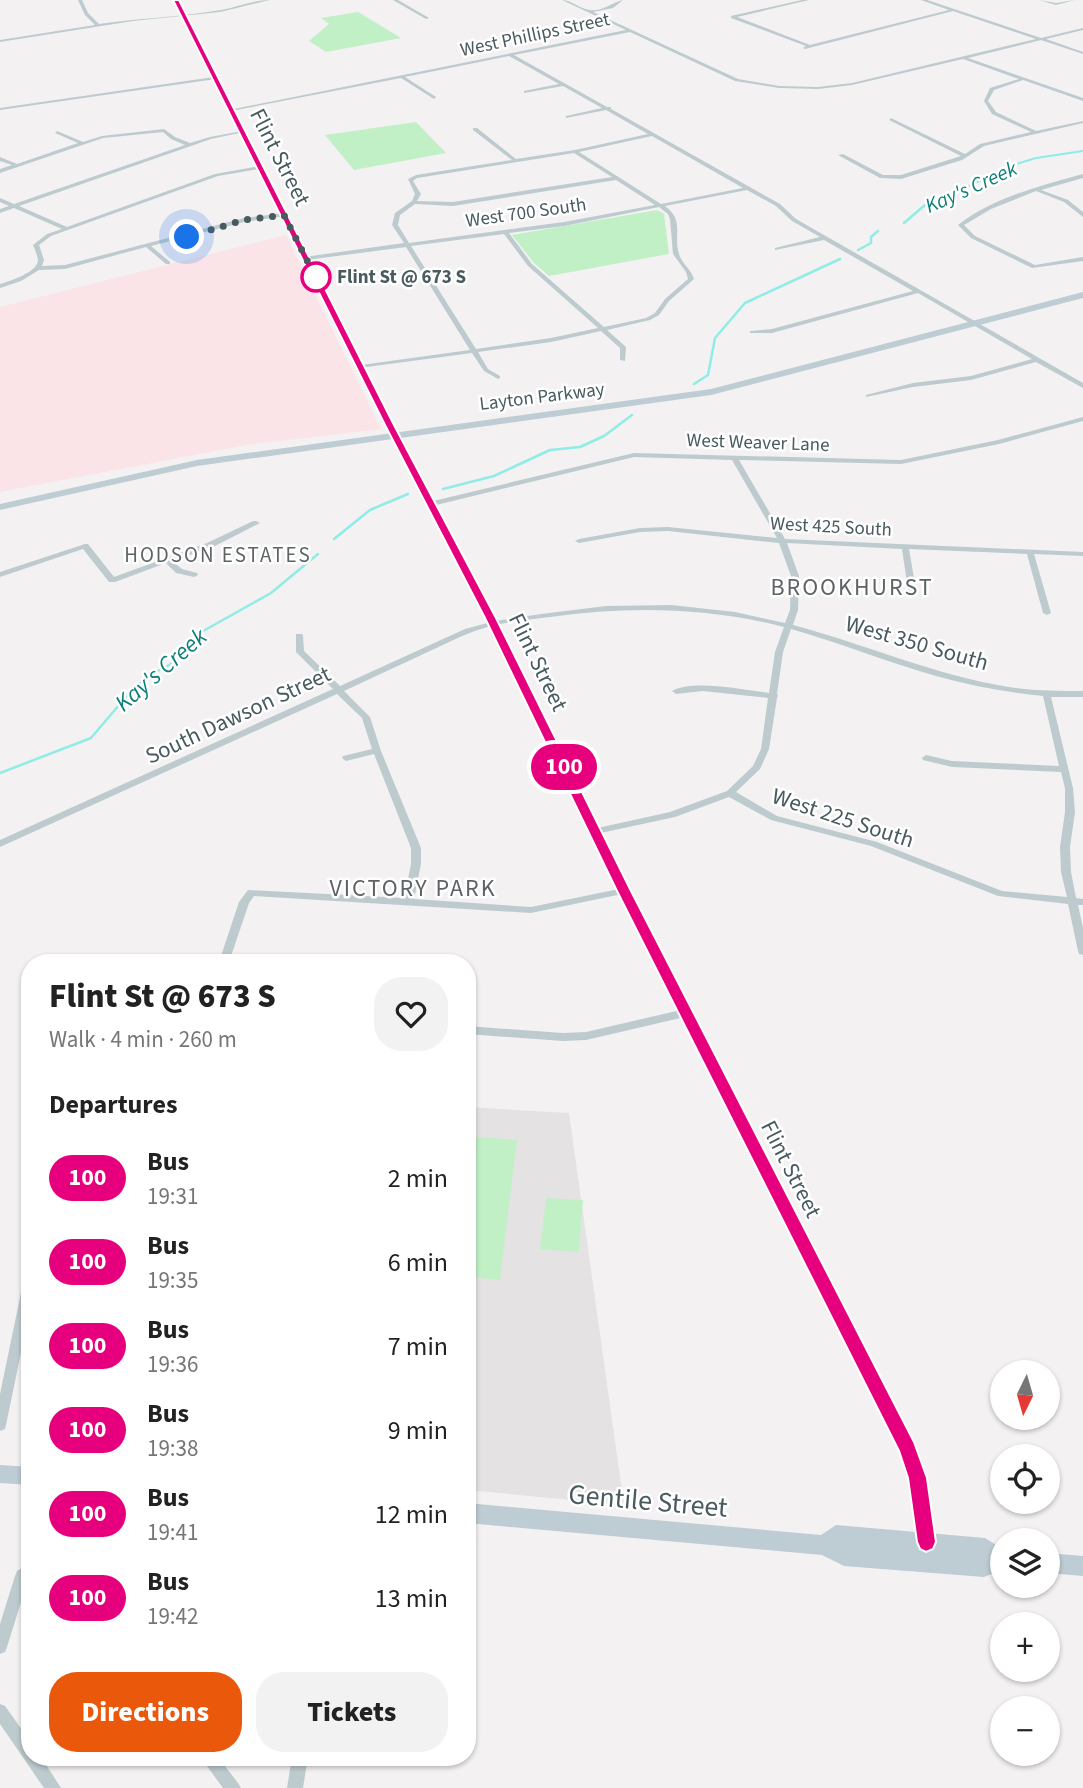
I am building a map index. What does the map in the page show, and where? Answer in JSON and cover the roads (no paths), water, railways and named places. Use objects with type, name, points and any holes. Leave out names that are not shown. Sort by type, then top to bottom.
[{"type":"main road","name":"Layton Parkway","points":[[0,507],[197,463],[711,392],[1083,295]]},
{"type":"main road","points":[[0,1474],[21,1475]]},
{"type":"main road","name":"Gentile Street","points":[[476,1514],[827,1546],[844,1556],[984,1567],[990,1564]]},
{"type":"main road","points":[[827,1546],[917,1550],[926,1542],[936,1551],[990,1559]]},
{"type":"main road","points":[[1060,1564],[1083,1566]]},
{"type":"street","points":[[80,0],[86,14],[98,25]]},
{"type":"street","name":"Flint Street","points":[[176,0],[394,434],[493,623],[685,1013],[908,1448],[918,1478],[926,1542]]},
{"type":"street","points":[[0,41],[98,25],[228,9],[268,0]]},
{"type":"street","points":[[395,0],[427,18]]},
{"type":"street","points":[[564,0],[628,31]]},
{"type":"street","points":[[588,12],[612,7],[621,0]]},
{"type":"street","points":[[784,0],[793,3]]},
{"type":"street","points":[[807,0],[730,18],[808,47],[953,10]]},
{"type":"street","points":[[923,0],[1083,53]]},
{"type":"street","points":[[1041,0],[1056,4],[1073,0]]},
{"type":"street","name":"West Phillips Street","points":[[231,110],[628,31],[737,80],[779,87],[836,87],[1083,29]]},
{"type":"street","points":[[511,55],[749,188],[778,205],[794,220],[1083,386]]},
{"type":"street","points":[[964,57],[1083,100]]},
{"type":"street","points":[[403,77],[434,98]]},
{"type":"street","points":[[0,109],[214,78]]},
{"type":"street","points":[[1022,79],[992,89],[986,101],[994,113],[1037,133]]},
{"type":"street","points":[[526,92],[566,84]]},
{"type":"street","points":[[568,117],[609,108]]},
{"type":"street","points":[[891,119],[965,156]]},
{"type":"street","points":[[841,155],[882,177],[892,178],[965,156],[974,149],[993,142],[1083,122]]},
{"type":"street","points":[[1,170],[81,143],[116,135],[164,130],[173,138],[190,145]]},
{"type":"street","points":[[475,130],[514,159]]},
{"type":"street","points":[[57,132],[81,143]]},
{"type":"street","points":[[0,211],[190,145],[242,132]]},
{"type":"street","points":[[498,377],[486,370],[395,225],[394,219],[414,202],[418,194],[410,180],[654,134]]},
{"type":"street","points":[[361,368],[551,341],[648,319],[657,314],[667,300],[691,279],[677,255],[674,218],[662,206],[575,151]]},
{"type":"street","points":[[0,159],[16,165]]},
{"type":"street","points":[[38,268],[41,260],[36,245],[49,235],[217,175],[261,167]]},
{"type":"street","points":[[1083,176],[975,214],[961,225],[973,237],[1034,267],[1083,259]]},
{"type":"street","points":[[414,202],[453,204],[616,178]]},
{"type":"street","name":"West 700 South","points":[[306,258],[506,232],[662,206],[749,188]]},
{"type":"street","points":[[1037,190],[1066,201],[1083,215]]},
{"type":"street","points":[[0,200],[67,229]]},
{"type":"street","points":[[0,286],[19,280],[38,268],[65,267],[244,220],[284,215]]},
{"type":"street","points":[[506,232],[530,265],[623,347],[623,360]]},
{"type":"street","points":[[776,249],[824,237]]},
{"type":"street","points":[[149,247],[168,263]]},
{"type":"street","points":[[752,332],[772,331],[916,292]]},
{"type":"street","points":[[868,396],[913,385],[971,378],[1036,360]]},
{"type":"street","name":"West Weaver Lane","points":[[432,504],[634,455],[901,462],[999,442],[1083,419]]},
{"type":"street","points":[[596,831],[673,816],[730,793],[757,767],[765,749],[779,652],[790,626],[795,601],[795,576],[783,540],[734,458]]},
{"type":"street","points":[[0,575],[85,546],[112,580],[210,545],[256,523]]},
{"type":"street","name":"West 425 South","points":[[579,541],[640,530],[668,529],[783,540],[1083,554]]},
{"type":"street","points":[[905,547],[912,590]]},
{"type":"street","points":[[1030,552],[1047,613]]},
{"type":"street","points":[[168,561],[179,571],[194,575]]},
{"type":"street","name":"West 350 South","points":[[493,623],[586,608],[682,606],[728,612],[790,626],[940,675],[1046,693],[1083,694]]},
{"type":"street","name":"South Dawson Street","points":[[0,844],[468,631],[493,623]]},
{"type":"street","points":[[299,636],[300,652],[366,716],[377,751],[416,848],[416,864],[409,900]]},
{"type":"street","points":[[676,691],[703,688],[774,696]]},
{"type":"street","points":[[1046,693],[1065,769],[1070,812],[1065,847],[1066,872],[1078,902],[1083,951]]},
{"type":"street","points":[[346,758],[377,751]]},
{"type":"street","points":[[926,758],[952,764],[1065,769]]},
{"type":"street","name":"West 225 South","points":[[730,793],[774,818],[874,844],[969,884],[1002,894],[1078,902]]},
{"type":"street","points":[[227,954],[244,902],[251,892],[409,900],[531,910],[624,891]]},
{"type":"street","points":[[476,1031],[563,1037],[586,1035],[685,1013]]},
{"type":"street","points":[[0,1426],[21,1322]]},
{"type":"street","points":[[0,1647],[21,1579]]},
{"type":"street","points":[[0,1711],[21,1741]]},
{"type":"street","points":[[38,1766],[53,1788]]},
{"type":"street","points":[[216,1766],[233,1788]]},
{"type":"street","points":[[295,1788],[299,1766]]},
{"type":"waterway","name":"Kay's Creek","points":[[946,197],[1013,165],[1036,158],[1083,151]]},
{"type":"waterway","name":"Kay's Creek","points":[[904,223],[925,205],[951,196]]},
{"type":"waterway","name":"Kay's Creek","points":[[858,250],[871,243],[871,237],[878,231]]},
{"type":"waterway","name":"Kay's Creek","points":[[694,384],[708,375],[715,338],[745,303],[840,259]]},
{"type":"waterway","name":"Kay's Creek","points":[[443,489],[494,476],[550,450],[580,447],[604,436],[632,415]]},
{"type":"waterway","name":"Kay's Creek","points":[[334,539],[370,510],[408,494]]},
{"type":"waterway","name":"Kay's Creek","points":[[0,773],[91,738],[131,691],[150,675],[171,664],[196,635],[271,593],[318,554]]},
{"type":"place","name":"Flint St @ 673 S","points":[[316,277]]},
{"type":"district","name":"HODSON ESTATES","points":[[218,555]]},
{"type":"district","name":"BROOKHURST","points":[[852,587]]},
{"type":"district","name":"VICTORY PARK","points":[[413,888]]}]
